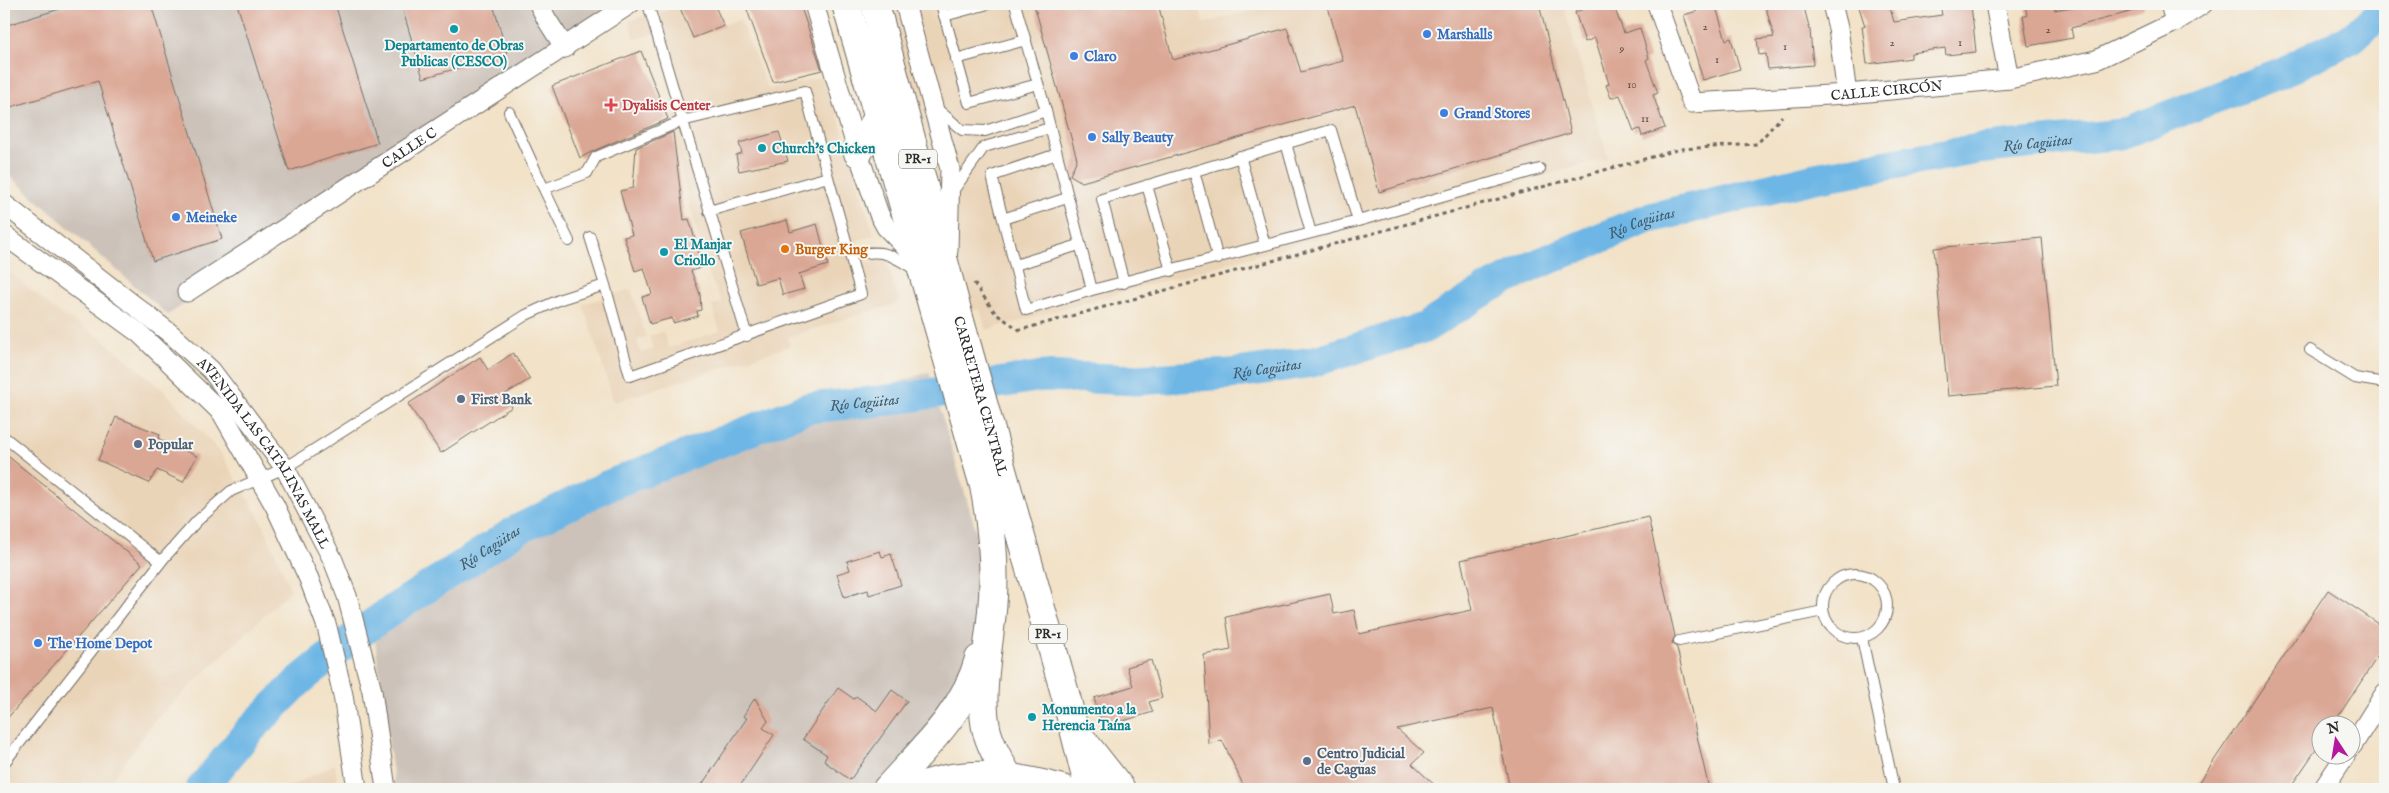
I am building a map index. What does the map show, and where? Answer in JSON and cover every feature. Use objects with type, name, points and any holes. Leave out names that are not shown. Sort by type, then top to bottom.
[{"type":"main road","name":"CARRETERA CENTRAL","points":[[846,4],[878,117],[942,311],[1070,716],[1089,789]]},
{"type":"main road","name":"CARRETERA CENTRAL","points":[[875,4],[947,272],[942,311]]},
{"type":"main road","points":[[858,153],[878,117]]},
{"type":"main road","name":"CARRETERA CENTRAL","points":[[995,483],[991,524],[992,610],[986,663],[985,707],[987,730],[994,749],[1012,783]]},
{"type":"main road","points":[[887,789],[927,745],[961,703],[971,683],[992,610]]},
{"type":"main road","points":[[1070,716],[1085,743],[1121,789]]},
{"type":"main road","points":[[914,789],[949,778],[979,775],[1012,783],[1026,779],[1062,789]]},
{"type":"street","points":[[539,4],[565,48]]},
{"type":"street","name":"CALLE C","points":[[187,292],[630,4]]},
{"type":"street","points":[[814,4],[858,153],[879,214],[886,227],[910,252],[918,272],[942,311]]},
{"type":"street","points":[[905,4],[950,169],[947,272]]},
{"type":"street","name":"CALLE CIRCÓN","points":[[1657,4],[1692,102],[1847,94],[2009,78],[2096,60],[2172,13],[2203,4]]},
{"type":"street","points":[[1832,4],[1838,28],[1847,94]]},
{"type":"street","points":[[1995,4],[2009,78]]},
{"type":"street","name":"AVENIDA LAS CATALINAS MALL","points":[[4,204],[171,334],[211,370],[285,468],[333,560],[361,646],[372,691],[386,789]]},
{"type":"street","name":"AVENIDA LAS CATALINAS MALL","points":[[4,235],[139,333],[222,413],[276,506],[310,579],[327,627],[336,662],[357,789]]},
{"type":"street","points":[[2362,730],[2385,693]]},
{"type":"street","points":[[2324,789],[2339,766]]},
{"type":"lane","points":[[648,4],[747,336]]},
{"type":"lane","points":[[940,4],[969,103],[1038,84]]},
{"type":"lane","points":[[944,16],[988,4]]},
{"type":"lane","points":[[1015,4],[1046,111],[1092,290]]},
{"type":"lane","points":[[956,59],[1026,40]]},
{"type":"lane","points":[[544,189],[587,172],[596,157],[682,121],[805,91],[861,294],[630,376],[590,237]]},
{"type":"lane","points":[[932,104],[962,130],[985,131],[1046,111]]},
{"type":"lane","points":[[509,112],[569,241]]},
{"type":"lane","points":[[949,196],[984,147],[1050,128]]},
{"type":"lane","points":[[1124,283],[1102,199],[1331,130],[1358,221]]},
{"type":"lane","points":[[1286,143],[1311,233]]},
{"type":"lane","points":[[1057,154],[992,176],[1026,310],[1092,290],[1358,221],[1540,169]]},
{"type":"lane","points":[[1240,156],[1265,245]]},
{"type":"lane","points":[[1194,171],[1218,258]]},
{"type":"lane","points":[[709,211],[828,177]]},
{"type":"lane","points":[[1147,185],[1171,271]]},
{"type":"lane","points":[[1003,219],[1068,198]]},
{"type":"lane","points":[[1015,265],[1079,245]]},
{"type":"lane","points":[[850,255],[876,251],[891,254],[918,272]]},
{"type":"lane","points":[[4,763],[161,562],[197,521],[231,492],[260,477],[285,468],[526,315],[562,299],[605,285]]},
{"type":"lane","points":[[2310,350],[2355,378],[2385,383]]},
{"type":"lane","points":[[4,438],[161,562]]},
{"type":"lane","points":[[1844,575],[1868,576],[1879,584],[1886,596],[1888,609],[1883,622],[1874,632],[1862,638],[1849,638],[1837,633],[1827,623],[1823,611],[1825,595],[1834,581],[1844,575]]},
{"type":"lane","points":[[1679,641],[1823,611]]},
{"type":"lane","points":[[1862,638],[1894,789]]},
{"type":"shaded area","points":[[4,4],[630,4],[168,315],[4,171]]},
{"type":"shaded area","points":[[885,4],[1198,4],[1204,23],[1277,4],[1563,4],[1608,158],[986,330],[980,309],[971,311]]},
{"type":"shaded area","points":[[682,5],[691,34],[740,20],[768,89],[826,76],[874,235],[857,241],[863,263],[885,256],[900,302],[788,337],[790,346],[614,402],[583,304],[631,289],[646,337],[637,340],[641,353],[653,349],[649,336],[663,332],[669,348],[720,331],[712,306],[722,302],[705,267],[668,117],[678,110],[655,33],[635,39],[629,21]]},
{"type":"shaded area","points":[[4,267],[53,309],[101,338],[164,391],[220,452],[263,524],[291,590],[154,721],[105,789],[4,789]]},
{"type":"shaded area","points":[[929,372],[977,534],[982,658],[889,789],[395,789],[375,639],[588,486]]},
{"type":"shaded area","points":[[335,764],[338,789],[285,789]]},
{"type":"building","points":[[76,4],[151,4],[222,239],[153,261],[98,81],[4,109],[4,26]]},
{"type":"building","points":[[237,4],[335,4],[378,143],[289,171]]},
{"type":"building","name":"Departamento de Obras Publicas (CESCO)","points":[[401,4],[493,4],[507,54],[423,78]]},
{"type":"building","points":[[692,4],[714,4],[724,26],[693,38],[680,8]]},
{"type":"building","points":[[745,4],[800,4],[822,70],[773,82]]},
{"type":"building","points":[[1034,4],[1158,4],[1173,60],[1287,28],[1301,72],[1343,61],[1328,7],[1341,4],[1539,4],[1571,133],[1379,192],[1355,105],[1082,182],[1070,175],[1077,159]]},
{"type":"building","points":[[1582,4],[1613,4],[1624,33],[1640,28],[1649,58],[1646,60],[1658,93],[1653,95],[1665,128],[1642,136],[1640,129],[1634,131],[1620,95],[1611,98],[1606,85],[1609,84],[1595,38],[1585,42],[1575,12],[1584,9]]},
{"type":"building","points":[[1695,4],[1715,4],[1726,40],[1731,38],[1740,69],[1703,80],[1684,15],[1697,11]]},
{"type":"building","points":[[1765,4],[1803,4],[1810,30],[1813,65],[1768,69],[1766,54],[1759,55],[1757,39],[1774,37]]},
{"type":"building","points":[[1858,4],[1889,4],[1894,22],[1942,15],[1940,4],[1971,4],[1976,52],[1946,55],[1945,48],[1911,53],[1911,58],[1867,64],[1862,26],[1865,26]]},
{"type":"building","points":[[2025,4],[2053,4],[2054,10],[2091,4],[2144,4],[2144,8],[2071,28],[2073,38],[2028,46],[2023,16],[2027,16]]},
{"type":"building","name":"Dyalisis Center","points":[[641,51],[668,119],[580,158],[552,86]]},
{"type":"building","points":[[673,132],[684,220],[689,219],[703,267],[691,271],[700,294],[701,310],[697,311],[698,316],[673,323],[672,318],[650,324],[642,297],[652,294],[644,268],[635,271],[624,237],[632,235],[620,191],[633,188],[636,148]]},
{"type":"building","name":"Church's Chicken","points":[[779,132],[788,161],[739,171],[736,155],[742,153],[739,143]]},
{"type":"building","name":"Burger King","points":[[787,220],[790,232],[817,224],[828,265],[799,274],[804,289],[783,295],[778,278],[756,284],[741,233]]},
{"type":"building","points":[[2042,238],[2056,386],[1948,396],[1934,248]]},
{"type":"building","name":"First Bank","points":[[513,353],[530,379],[504,395],[512,407],[441,453],[408,404],[480,357],[488,370]]},
{"type":"building","name":"Popular","points":[[116,417],[160,434],[159,439],[197,456],[183,482],[157,470],[149,483],[98,460]]},
{"type":"building","name":"The Home Depot","points":[[4,453],[142,564],[4,722]]},
{"type":"building","points":[[1648,517],[1675,636],[1672,643],[1677,648],[1709,789],[1510,789],[1493,708],[1397,729],[1424,753],[1412,764],[1439,789],[1245,789],[1222,740],[1209,744],[1204,655],[1231,650],[1226,617],[1330,594],[1334,614],[1354,610],[1359,634],[1472,610],[1461,560]]},
{"type":"building","points":[[880,551],[882,557],[891,554],[901,585],[869,595],[868,590],[844,597],[837,574],[850,570],[847,561]]},
{"type":"building","points":[[2328,590],[2385,628],[2385,645],[2339,716],[2312,716],[2312,756],[2289,789],[2195,789]]},
{"type":"building","points":[[1151,660],[1162,698],[1149,702],[1153,712],[1103,727],[1094,698],[1133,686],[1127,667]]},
{"type":"building","points":[[838,688],[854,699],[856,696],[877,711],[892,690],[907,701],[850,780],[824,761],[827,755],[803,739]]},
{"type":"building","points":[[755,698],[768,721],[763,728],[774,735],[738,789],[699,789],[747,718],[743,716]]},
{"type":"waterway","name":"Río Cagüitas","points":[[201,789],[249,731],[299,681],[342,646],[389,612],[517,530],[609,485],[808,408],[890,400],[1043,376],[1136,380],[1230,374],[1312,362],[1426,327],[1487,289],[1535,265],[1646,219],[1815,178],[1978,149],[2121,134],[2278,74],[2352,38],[2385,8]]},
{"type":"place","name":"Departamento de Obras Publicas (CESCO)","points":[[454,29]]},
{"type":"place","name":"Marshalls","points":[[1427,34]]},
{"type":"place","name":"Claro","points":[[1074,56]]},
{"type":"place","name":"Dyalisis Center","points":[[611,105]]},
{"type":"place","name":"Grand Stores","points":[[1444,113]]},
{"type":"place","name":"Sally Beauty","points":[[1092,137]]},
{"type":"place","name":"Church's Chicken","points":[[762,148]]},
{"type":"place","name":"Meineke","points":[[176,217]]},
{"type":"place","name":"Burger King","points":[[785,249]]},
{"type":"place","name":"El Manjar Criollo","points":[[664,252]]},
{"type":"place","name":"First Bank","points":[[461,399]]},
{"type":"place","name":"Popular","points":[[138,444]]},
{"type":"place","name":"The Home Depot","points":[[38,643]]},
{"type":"place","name":"Monumento a la Herencia Taína","points":[[1032,717]]},
{"type":"place","name":"Centro Judicial de Caguas","points":[[1307,761]]}]
